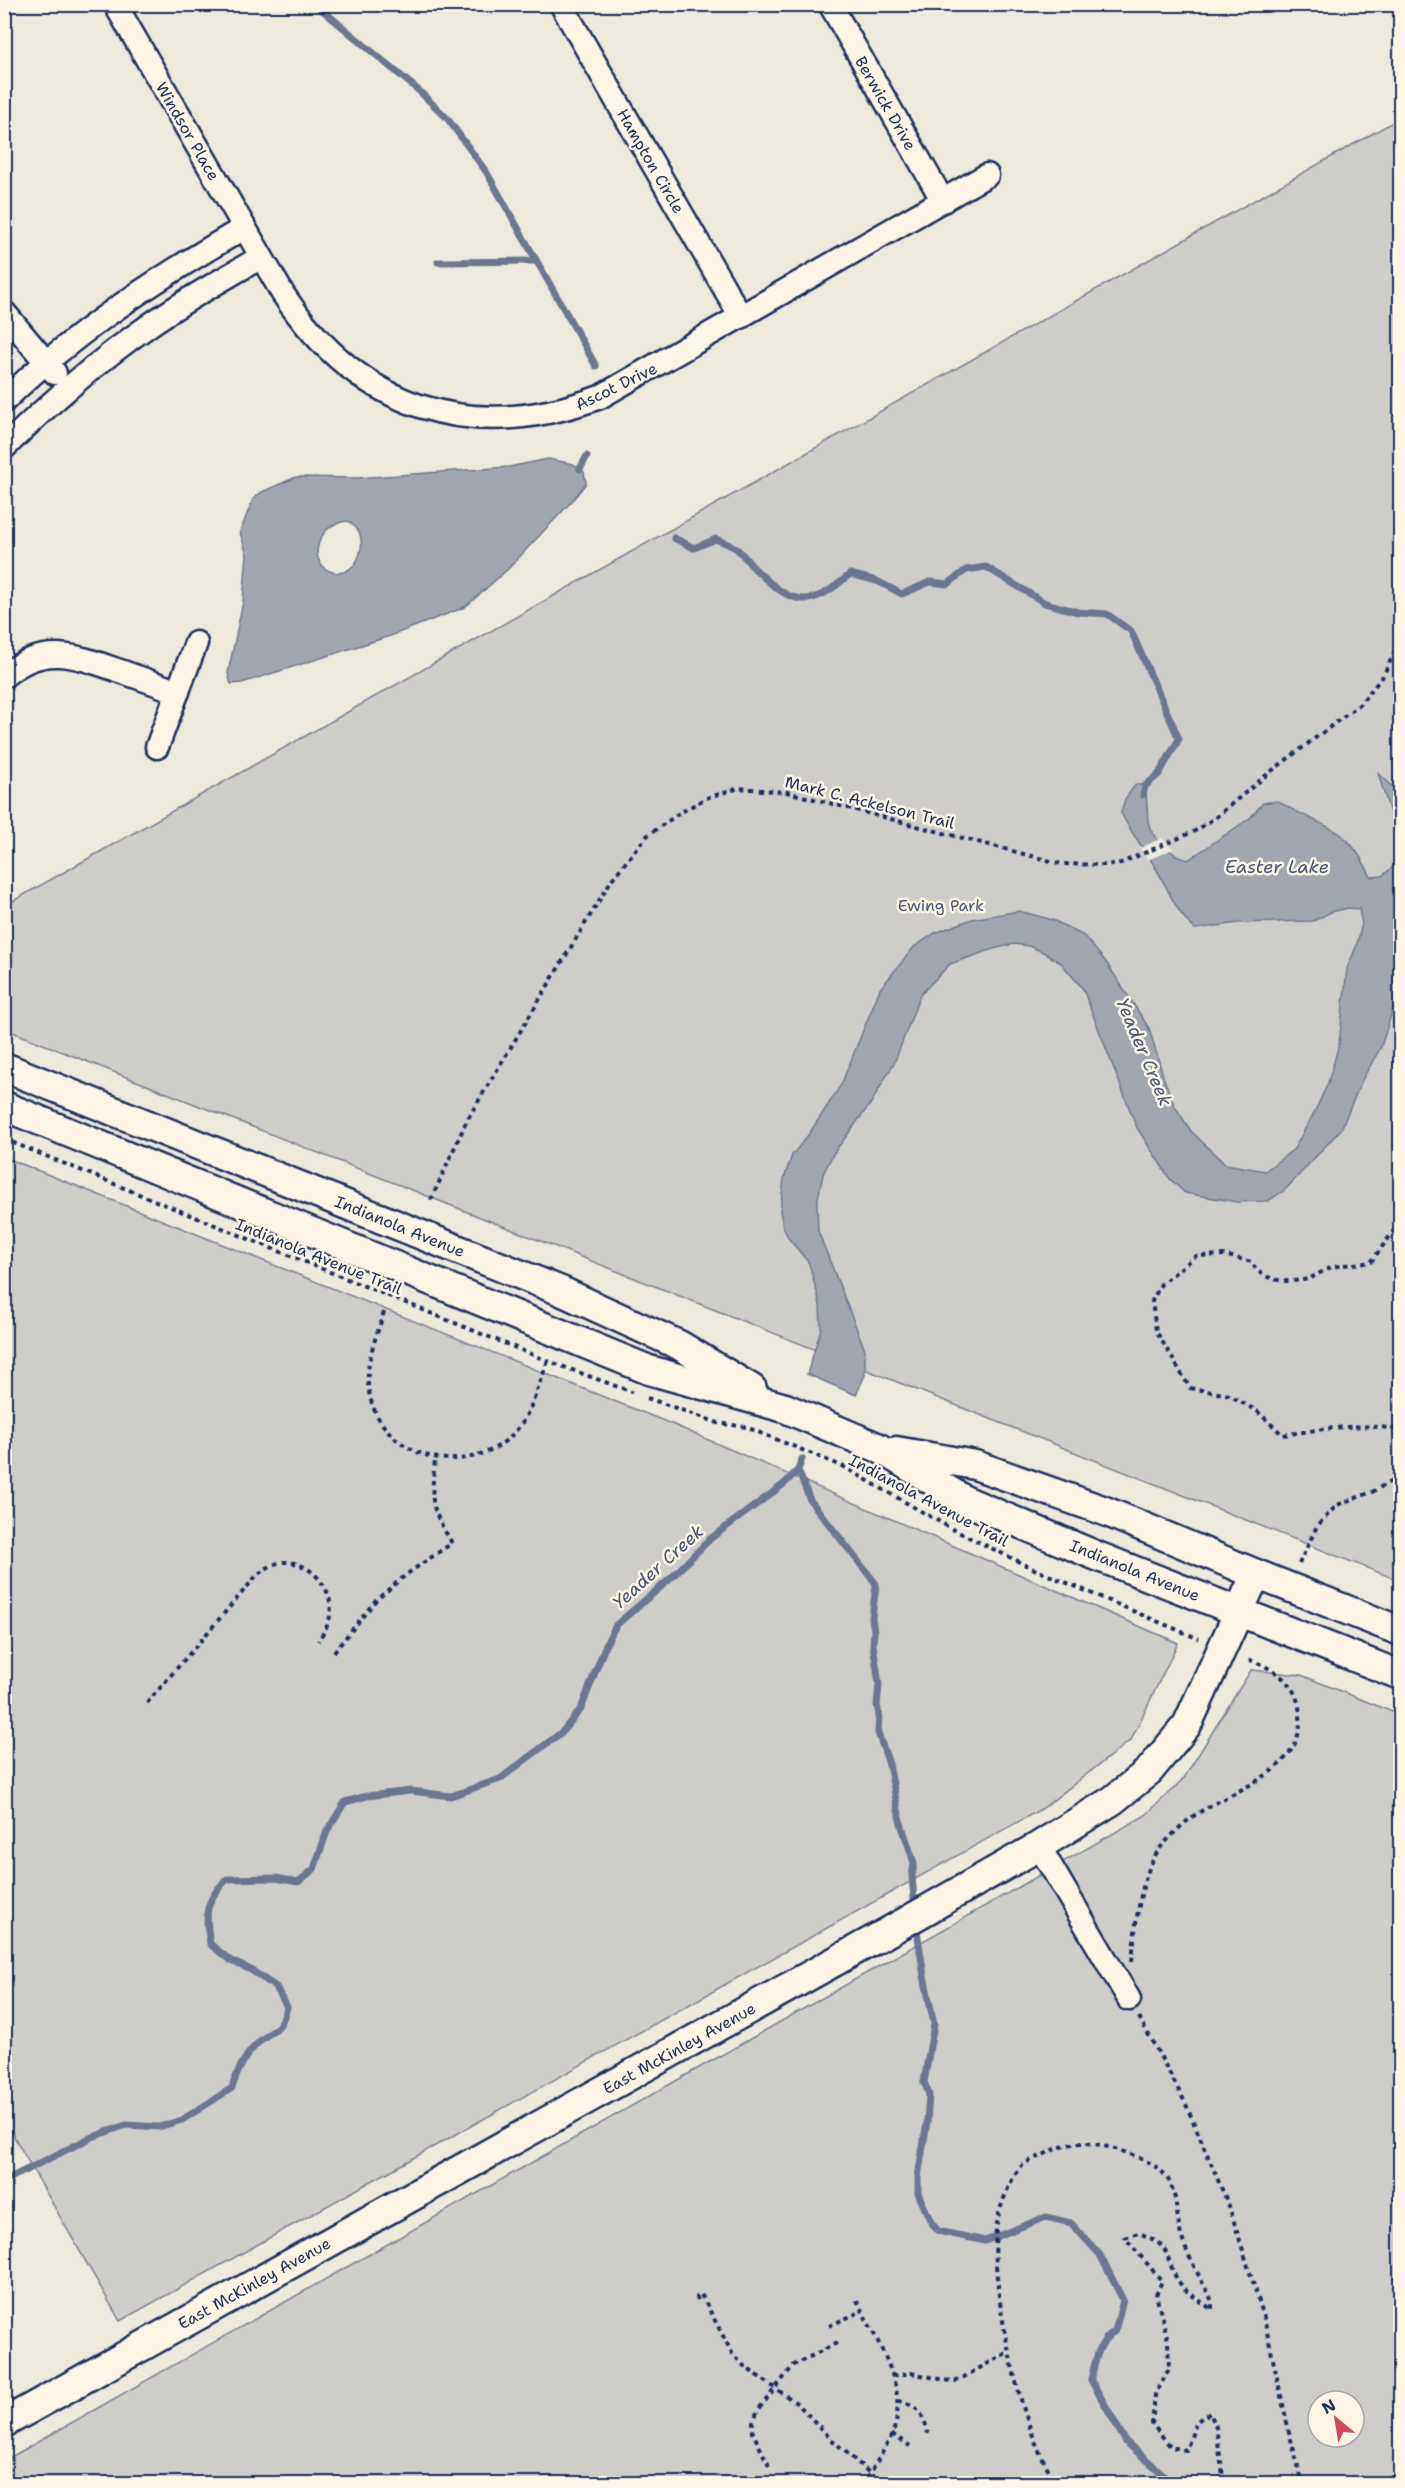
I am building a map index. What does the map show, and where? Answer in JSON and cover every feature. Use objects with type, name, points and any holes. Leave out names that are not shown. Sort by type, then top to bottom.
[{"type":"main road","name":"Indianola Avenue","points":[[4,1067],[561,1291],[679,1345],[785,1408]]},
{"type":"main road","name":"Indianola Avenue","points":[[4,1106],[649,1370],[785,1408],[879,1448],[964,1500],[1096,1556],[1401,1675]]},
{"type":"main road","name":"Indianola Avenue","points":[[879,1448],[975,1465],[1105,1511],[1256,1574],[1401,1630]]},
{"type":"main road","name":"East McKinley Avenue","points":[[4,2423],[886,1933],[1039,1846],[1113,1800],[1149,1771],[1187,1725],[1256,1574]]},
{"type":"street","name":"Windsor Place","points":[[115,4],[261,257]]},
{"type":"street","name":"Hampton Circle","points":[[561,4],[741,317]]},
{"type":"street","name":"Berwick Drive","points":[[830,4],[943,201]]},
{"type":"street","name":"Ascot Drive","points":[[261,257],[303,324],[330,353],[352,371],[393,396],[428,409],[464,416],[499,419],[534,416],[566,410],[624,385],[987,175]]},
{"type":"street","points":[[4,401],[77,337],[137,293],[244,228]]},
{"type":"street","points":[[4,448],[67,388],[153,323],[261,257]]},
{"type":"street","points":[[4,312],[67,388]]},
{"type":"street","points":[[157,747],[196,643]]},
{"type":"street","points":[[4,676],[21,663],[38,656],[58,654],[83,658],[178,692]]},
{"type":"street","points":[[1039,1846],[1129,1999]]},
{"type":"path","name":"Mark C. Ackelson Trail","points":[[431,1200],[467,1120],[612,879],[647,836],[678,814],[706,798],[739,788],[787,792],[1062,864],[1121,863],[1195,831],[1359,705],[1383,676],[1401,641]]},
{"type":"path","name":"Indianola Avenue Trail","points":[[4,1139],[548,1361],[626,1390]]},
{"type":"path","points":[[1401,1222],[1371,1262],[1333,1267],[1303,1280],[1280,1280],[1264,1276],[1256,1271],[1252,1262],[1224,1255],[1196,1256],[1161,1284],[1152,1301],[1156,1331],[1190,1388],[1228,1395],[1257,1411],[1284,1435],[1338,1427],[1385,1427],[1401,1430]]},
{"type":"path","points":[[384,1312],[367,1371],[372,1403],[383,1422],[405,1447],[435,1459],[474,1457],[494,1449],[512,1435],[525,1420],[548,1361]]},
{"type":"path","name":"Indianola Avenue Trail","points":[[657,1401],[718,1423],[746,1427],[844,1467],[972,1539],[1032,1568],[1185,1633]]},
{"type":"path","points":[[334,1652],[376,1600],[407,1574],[452,1543],[433,1509],[435,1459]]},
{"type":"path","points":[[1299,1563],[1317,1526],[1338,1505],[1372,1492],[1395,1479],[1401,1460]]},
{"type":"path","points":[[147,1703],[258,1574],[269,1566],[281,1562],[294,1562],[308,1569],[319,1579],[326,1590],[330,1616],[318,1641]]},
{"type":"path","points":[[1244,1658],[1273,1669],[1293,1690],[1299,1705],[1301,1727],[1298,1743],[1276,1767],[1195,1814],[1160,1849],[1141,1891],[1129,1999],[1185,2102],[1229,2206],[1263,2313],[1303,2484]]},
{"type":"path","points":[[1059,2484],[1051,2475],[1037,2449],[1008,2352],[996,2252],[997,2222],[1012,2179],[1021,2166],[1063,2145],[1079,2141],[1109,2147],[1154,2165],[1166,2176],[1176,2204],[1180,2233],[1212,2301],[1212,2310],[1182,2286],[1163,2246],[1152,2237],[1138,2233],[1125,2238],[1162,2281],[1156,2295],[1168,2340],[1170,2369],[1155,2395],[1152,2424],[1171,2447],[1186,2450],[1197,2421],[1210,2413],[1216,2427],[1224,2484]]},
{"type":"path","points":[[698,2300],[697,2296],[701,2294],[732,2354],[745,2367],[798,2404],[882,2484]]},
{"type":"path","points":[[857,2300],[892,2376],[898,2401],[892,2434],[866,2484]]},
{"type":"path","points":[[703,2309],[704,2312],[709,2309]]},
{"type":"path","points":[[829,2326],[862,2311]]},
{"type":"path","points":[[769,2466],[753,2433],[753,2422],[758,2410],[794,2365],[837,2343]]},
{"type":"path","points":[[892,2376],[911,2373],[955,2382],[1008,2352]]},
{"type":"path","points":[[898,2401],[909,2403],[924,2415],[928,2434]]},
{"type":"path","points":[[892,2434],[910,2446]]},
{"type":"green space","name":"Ewing Park","points":[[1400,118],[1400,1581],[5,1029],[4,906]]},
{"type":"green space","points":[[4,1157],[674,1425],[1178,1643],[1131,1740],[1043,1808],[120,2321],[5,2121]]},
{"type":"green space","points":[[1251,1670],[1301,1675],[1400,1715],[1400,2483],[5,2484],[4,2461],[1146,1815],[1184,1778]]},
{"type":"water","points":[[548,459],[573,464],[584,472],[586,483],[508,569],[465,607],[390,636],[242,683],[231,684],[228,673],[243,602],[247,555],[240,532],[253,499],[262,492],[296,477],[358,478],[509,467]],"holes":[[[348,521],[357,529],[361,539],[357,561],[349,569],[331,572],[318,559],[317,549],[322,536],[330,527]]]},
{"type":"water","points":[[1378,773],[1397,795],[1401,809],[1400,839],[1396,833]]},
{"type":"water","name":"Easter Lake","points":[[1136,784],[1145,786],[1148,821],[1153,834],[1169,850],[1188,860],[1250,818],[1263,803],[1278,801],[1343,836],[1357,852],[1371,877],[1382,876],[1400,861],[1400,985],[1381,1047],[1362,1080],[1341,1129],[1286,1189],[1268,1201],[1237,1202],[1185,1193],[1170,1179],[1137,1128],[1083,989],[1061,963],[1029,946],[1014,944],[950,964],[920,995],[895,1061],[871,1103],[833,1154],[823,1174],[817,1203],[818,1231],[865,1350],[865,1375],[856,1395],[807,1374],[821,1329],[820,1304],[809,1263],[789,1239],[783,1227],[780,1211],[784,1179],[792,1155],[809,1134],[841,1085],[880,989],[914,947],[935,933],[972,919],[1019,911],[1053,920],[1084,936],[1106,962],[1149,1028],[1174,1105],[1191,1131],[1225,1164],[1265,1171],[1294,1149],[1328,1083],[1339,1044],[1347,969],[1362,924],[1359,909],[1348,908],[1331,912],[1313,921],[1238,923],[1195,929],[1177,907],[1121,813],[1125,799]]},
{"type":"pier","points":[[1162,838],[1173,849],[1148,860],[1140,848]]},
{"type":"waterway","points":[[315,4],[418,90],[447,118],[487,173],[596,366]]},
{"type":"waterway","points":[[438,262],[536,261]]},
{"type":"waterway","points":[[580,469],[587,456]]},
{"type":"waterway","points":[[674,538],[694,548],[716,539],[730,545],[737,549],[769,582],[791,597],[802,599],[824,594],[850,574],[877,581],[902,594],[930,582],[948,584],[966,570],[986,567],[1045,603],[1078,612],[1107,614],[1131,631],[1179,739],[1159,774],[1145,786],[1143,795]]},
{"type":"waterway","name":"Yeader Creek","points":[[4,2181],[90,2138],[126,2125],[159,2127],[182,2120],[232,2088],[247,2055],[278,2027],[287,2007],[276,1987],[251,1970],[231,1961],[210,1944],[207,1924],[208,1908],[219,1887],[227,1879],[276,1878],[298,1882],[314,1869],[327,1831],[345,1802],[367,1796],[411,1791],[451,1796],[500,1779],[562,1732],[581,1709],[606,1644],[616,1625],[670,1579],[710,1539],[784,1484],[798,1470],[802,1459]]},
{"type":"waterway","points":[[798,1470],[810,1500],[876,1584],[872,1618],[879,1684],[878,1733],[889,1764],[900,1820],[914,1863],[912,1876],[915,1910]]},
{"type":"waterway","points":[[916,1924],[934,2024],[924,2082],[929,2094],[918,2193],[931,2222],[938,2231],[985,2241],[1046,2217],[1071,2223],[1100,2255],[1123,2300],[1115,2331],[1101,2346],[1091,2380],[1126,2442],[1164,2475],[1162,2484]]}]
